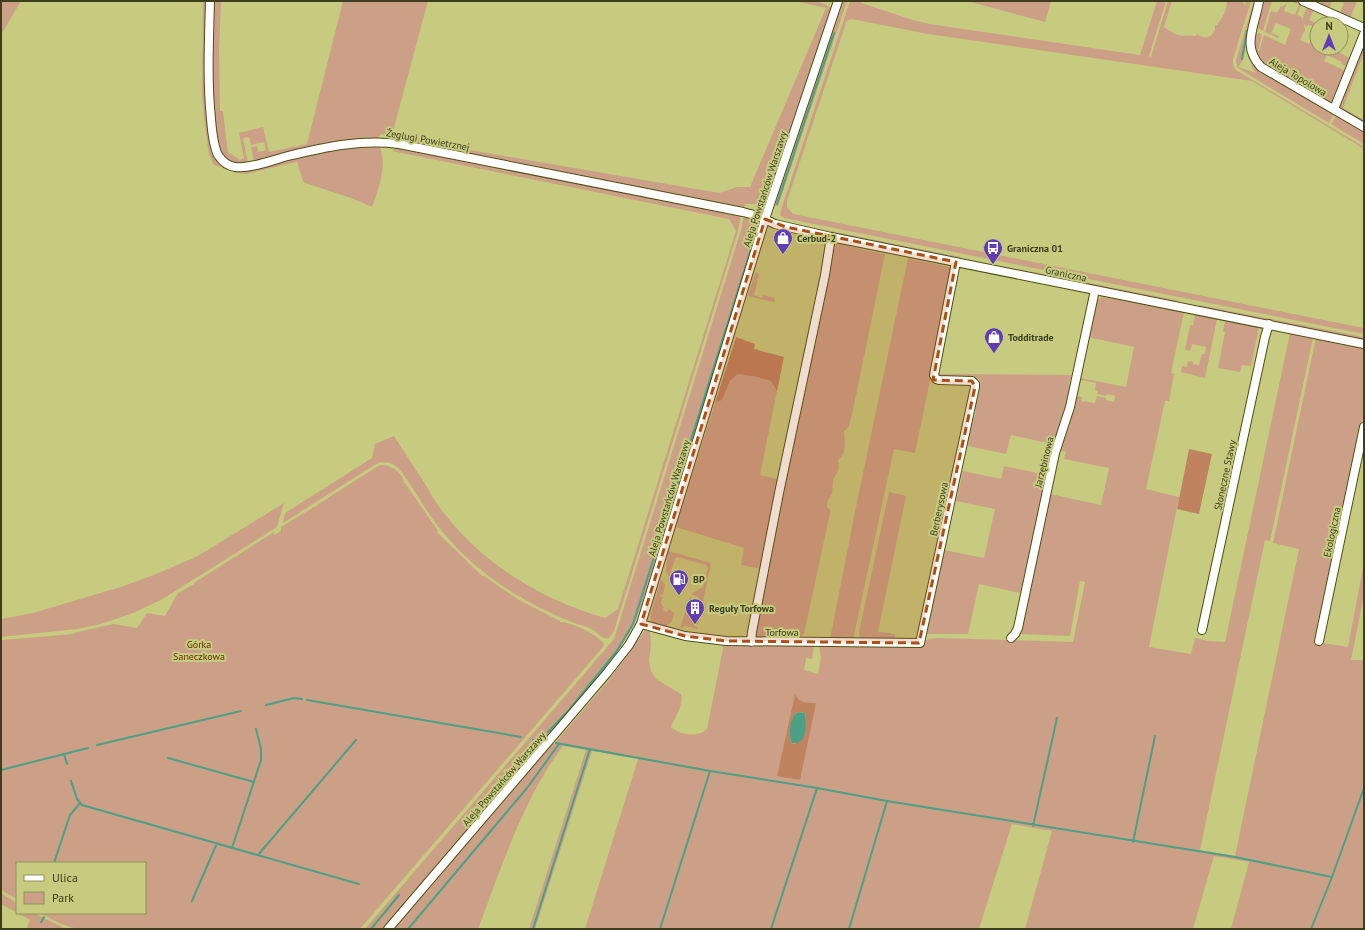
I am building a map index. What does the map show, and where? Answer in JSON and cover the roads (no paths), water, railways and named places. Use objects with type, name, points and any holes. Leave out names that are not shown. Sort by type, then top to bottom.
[{"type":"street","name":"Żeglugi Powietrznej","points":[[210,1],[209,80],[212,126],[214,142],[219,156],[230,165],[246,166],[335,146],[356,143],[386,142],[741,212],[765,219]]},
{"type":"street","name":"Aleja Powstańców Warszawy","points":[[388,929],[608,673],[633,640],[640,624],[765,219],[838,1]]},
{"type":"street","name":"Aleja Topolowa","points":[[1259,1],[1250,44],[1251,53],[1255,60],[1262,67],[1364,127]]},
{"type":"street","points":[[1303,1],[1364,28]]},
{"type":"street","points":[[1334,109],[1364,34]]},
{"type":"street","name":"Graniczna","points":[[765,219],[780,226],[831,237],[1364,344]]},
{"type":"street","points":[[751,642],[765,563],[825,275],[831,237]]},
{"type":"street","name":"Berberysowa","points":[[922,639],[975,384],[972,381],[936,379],[934,374],[956,262]]},
{"type":"street","name":"Jarzębinowa","points":[[1011,638],[1018,628],[1055,453],[1070,407],[1095,290]]},
{"type":"street","name":"Słoneczne Stawy","points":[[1202,630],[1269,324]]},
{"type":"street","name":"Ekologiczna","points":[[1320,641],[1364,427]]},
{"type":"street","name":"Torfowa","points":[[640,624],[685,636],[726,641],[919,643],[922,639]]},
{"type":"waterway","points":[[1242,59],[1247,31]]},
{"type":"waterway","points":[[777,204],[834,33]]},
{"type":"waterway","points":[[548,732],[569,710],[616,652],[633,624],[758,227]]},
{"type":"waterway","points":[[266,705],[294,698],[302,699]]},
{"type":"waterway","points":[[307,700],[521,737]]},
{"type":"waterway","points":[[97,745],[241,711]]},
{"type":"waterway","points":[[1033,826],[1057,718]]},
{"type":"waterway","points":[[232,848],[261,760],[261,749],[256,729]]},
{"type":"waterway","points":[[1133,842],[1155,736]]},
{"type":"waterway","points":[[258,855],[356,740]]},
{"type":"waterway","points":[[533,740],[543,740]]},
{"type":"waterway","points":[[556,743],[887,801],[1235,857],[1332,877]]},
{"type":"waterway","points":[[408,929],[527,788],[559,744]]},
{"type":"waterway","points":[[1,770],[88,748]]},
{"type":"waterway","points":[[533,929],[590,749]]},
{"type":"waterway","points":[[64,754],[67,764]]},
{"type":"waterway","points":[[168,758],[254,782]]},
{"type":"waterway","points":[[660,929],[710,771]]},
{"type":"waterway","points":[[71,781],[77,799],[82,805],[359,884]]},
{"type":"waterway","points":[[771,929],[817,788]]},
{"type":"waterway","points":[[1311,929],[1332,877],[1364,788]]},
{"type":"waterway","points":[[849,929],[887,801]]},
{"type":"waterway","points":[[54,862],[70,815],[80,803]]},
{"type":"waterway","points":[[192,901],[217,843]]},
{"type":"waterway","points":[[371,929],[399,895]]},
{"type":"waterway","points":[[41,922],[44,917]]},
{"type":"place","name":"Cerbud-2","points":[[783,255]]},
{"type":"place","name":"Graniczna 01","points":[[993,265]]},
{"type":"place","name":"Todditrade","points":[[994,354]]},
{"type":"place","name":"BP","points":[[679,596]]},
{"type":"place","name":"Reguły Torfowa","points":[[695,625]]},
{"type":"park label","name":"Górka Saneczkowa","points":[[199,650]]}]
